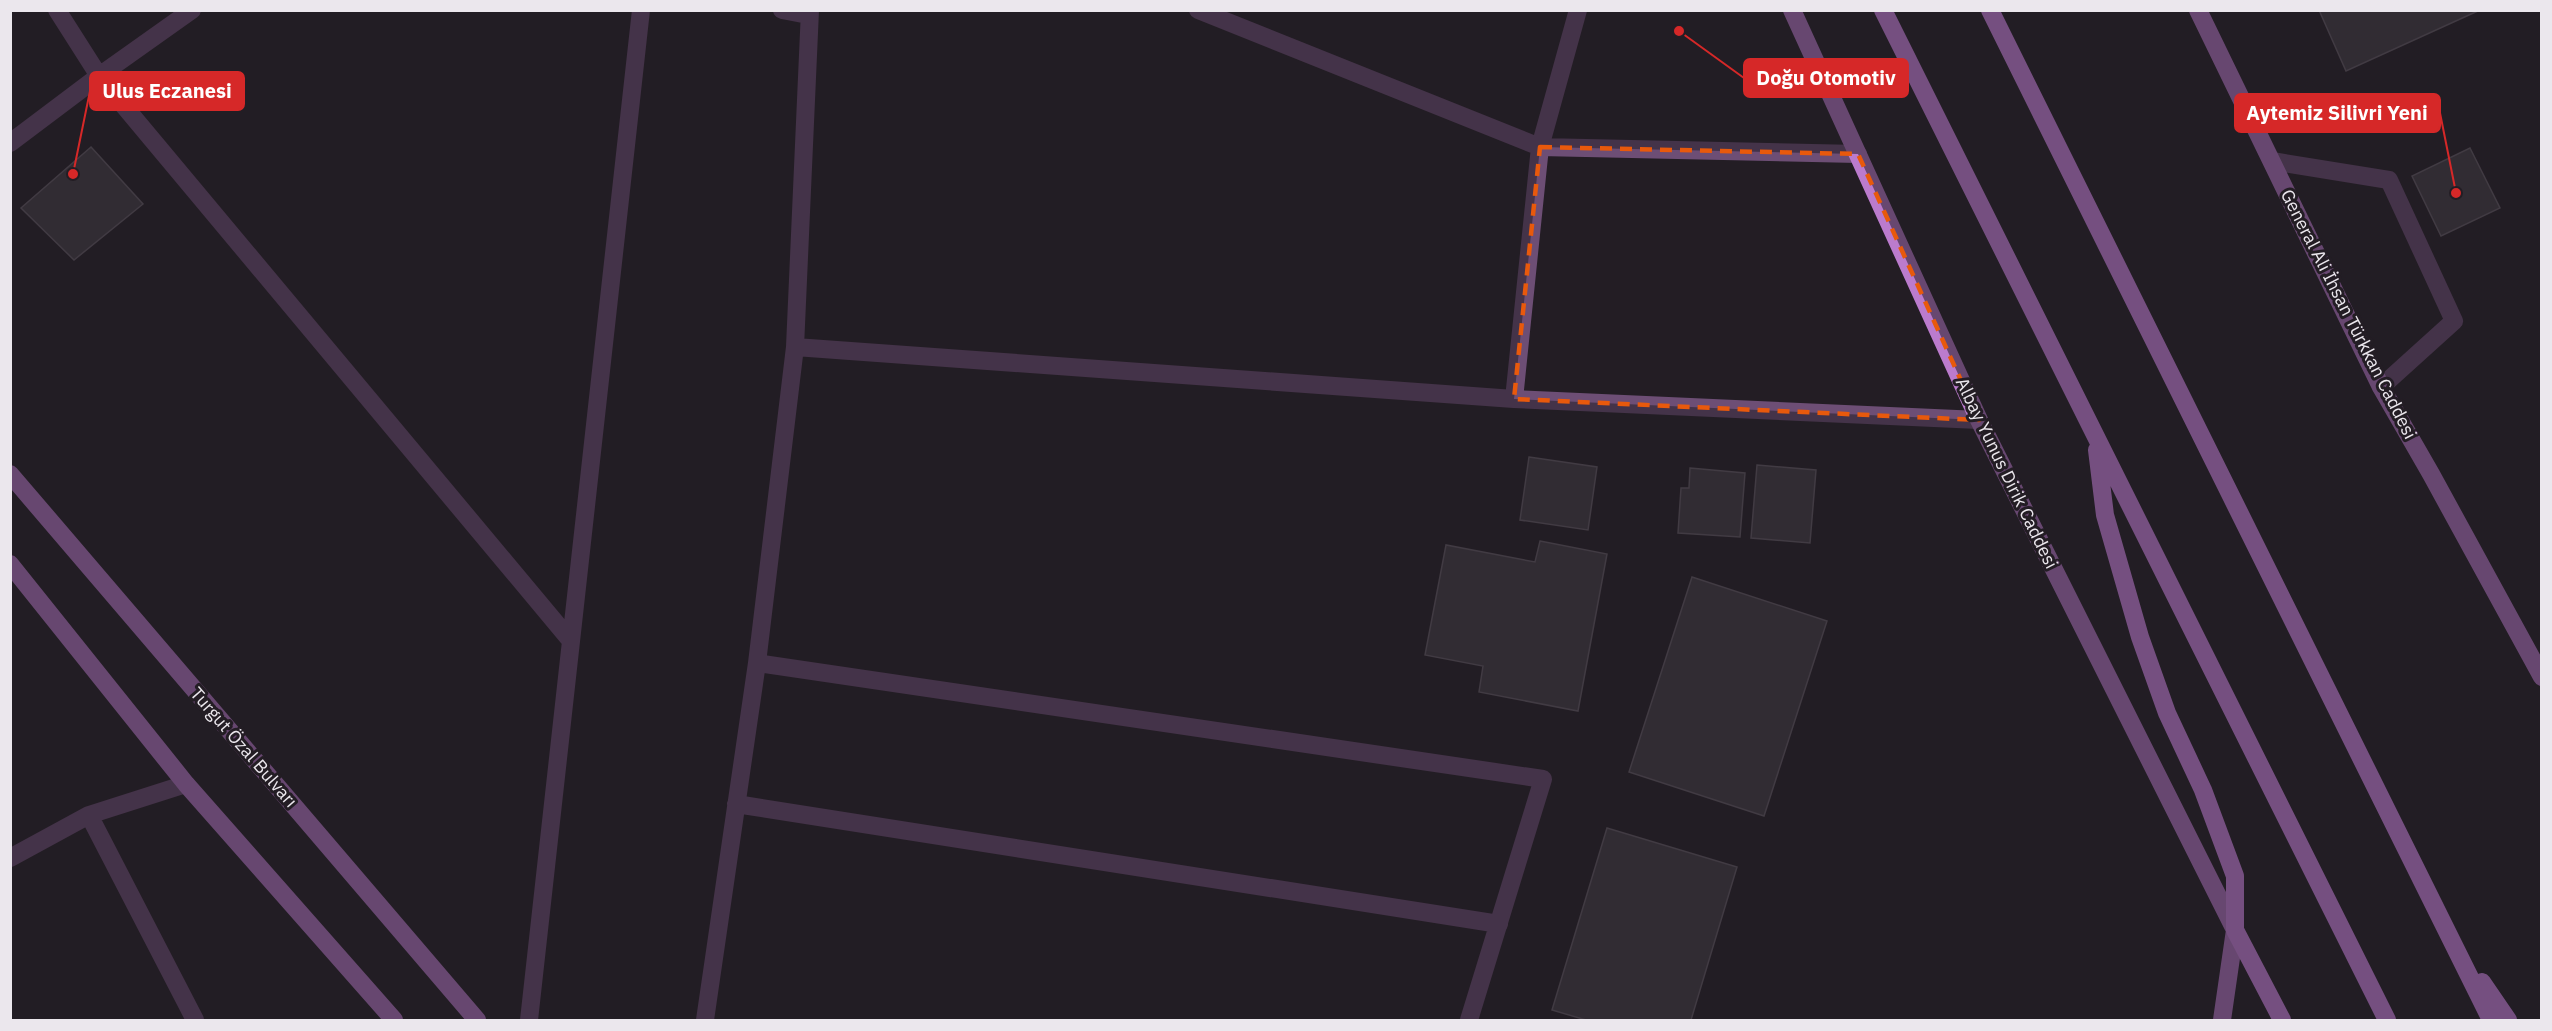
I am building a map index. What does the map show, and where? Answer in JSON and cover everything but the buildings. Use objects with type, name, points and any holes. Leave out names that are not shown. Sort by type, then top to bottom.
[{"type":"highway","points":[[1883,10],[2387,1020]]},
{"type":"highway","points":[[1989,10],[2491,1020]]},
{"type":"highway","points":[[2095,436],[2105,515],[2140,637],[2167,713],[2203,790],[2235,876],[2235,930],[2282,1020]]},
{"type":"highway","points":[[2441,921],[2508,1020]]},
{"type":"main road","name":"Albay Yunus Dirik Caddesi","points":[[1792,10],[1980,420],[2235,930]]},
{"type":"main road","name":"General Ali İhsan Türkkan Caddesi","points":[[2198,10],[2381,387],[2541,677]]},
{"type":"main road","name":"Turgut Özal Bulvarı","points":[[10,474],[477,1020]]},
{"type":"main road","points":[[10,564],[186,784],[394,1020]]},
{"type":"main road","points":[[2222,1020],[2235,930]]},
{"type":"street","points":[[57,10],[99,76],[571,641]]},
{"type":"street","points":[[10,143],[192,10]]},
{"type":"street","points":[[529,1020],[640,10]]},
{"type":"street","points":[[705,1020],[757,663],[795,348],[809,13],[783,10]]},
{"type":"street","points":[[1198,10],[1540,147],[1858,154]]},
{"type":"street","points":[[1514,399],[1540,147],[1578,10]]},
{"type":"street","points":[[2272,161],[2390,180],[2454,321],[2381,387]]},
{"type":"street","points":[[795,348],[1514,399],[1980,420]]},
{"type":"street","points":[[757,663],[1543,779],[1469,1020]]},
{"type":"street","points":[[10,858],[89,815],[186,784]]},
{"type":"street","points":[[736,804],[1498,924]]},
{"type":"street","points":[[89,815],[195,1020]]},
{"type":"highlighted area","points":[[1540,147],[1858,154],[1979,420],[1514,399]]},
{"type":"place","name":"Doğu Otomotiv","points":[[1679,31]]},
{"type":"place","name":"Ulus Eczanesi","points":[[73,174]]},
{"type":"place","name":"Aytemiz Silivri Yeni","points":[[2456,193]]}]
